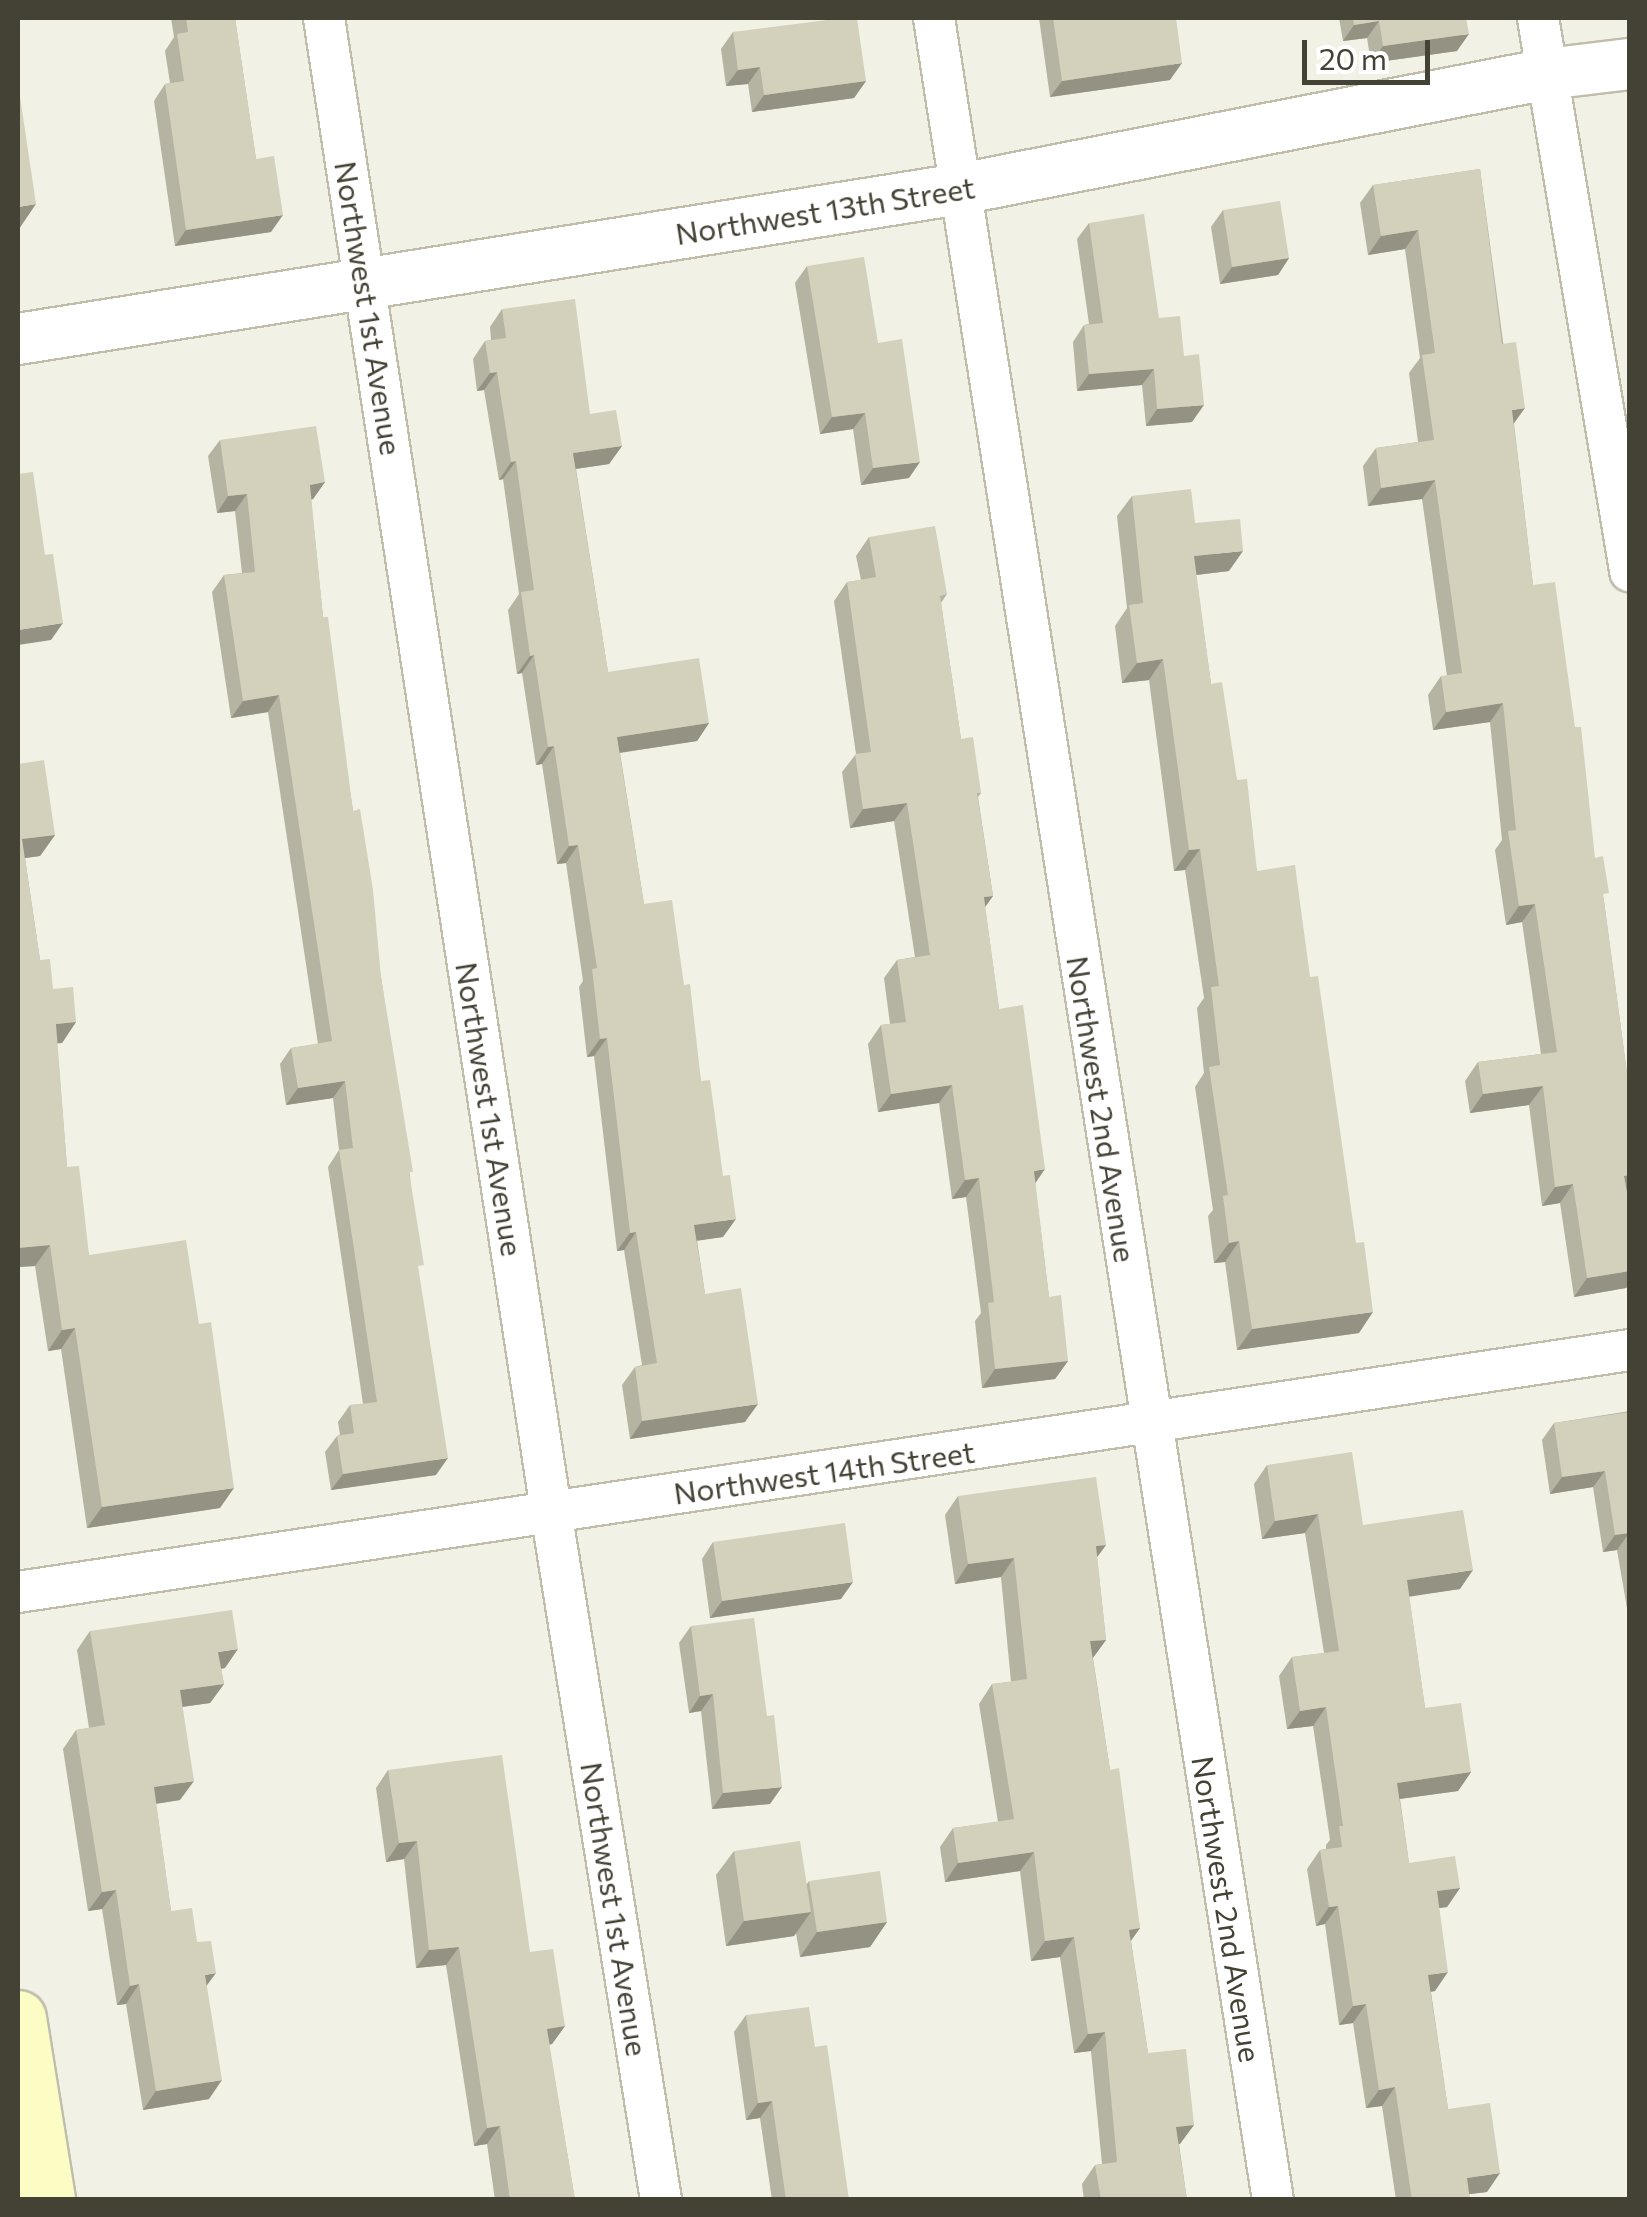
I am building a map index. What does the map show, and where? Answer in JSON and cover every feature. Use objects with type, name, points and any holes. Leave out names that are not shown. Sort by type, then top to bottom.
[{"type":"main road","points":[[18,2018],[46,2200]]},
{"type":"street","name":"Northwest 1st Avenue","points":[[324,18],[551,1512],[661,2200]]},
{"type":"street","name":"Northwest 2nd Avenue","points":[[934,18],[1273,2200]]},
{"type":"street","points":[[1538,18],[1630,571]]},
{"type":"street","name":"Northwest 13th Street","points":[[18,339],[960,188],[1547,74],[1630,64]]},
{"type":"street","name":"Northwest 14th Street","points":[[18,1592],[1630,1350]]},
{"type":"building","points":[[186,18],[235,18],[256,159],[274,156],[283,215],[186,230],[165,84],[184,81],[177,34],[188,32]]},
{"type":"building","points":[[857,18],[866,81],[764,95],[760,67],[738,70],[733,32]]},
{"type":"building","points":[[1053,18],[1176,18],[1182,63],[1062,81]]},
{"type":"building","points":[[1353,18],[1466,18],[1469,34],[1383,46],[1379,21],[1354,25]]},
{"type":"building","points":[[18,83],[36,204],[18,207]]},
{"type":"building","points":[[1480,169],[1502,344],[1516,342],[1525,408],[1512,410],[1533,585],[1555,582],[1575,727],[1581,727],[1595,858],[1603,856],[1609,893],[1603,894],[1630,1096],[1630,1175],[1624,1176],[1630,1209],[1630,1271],[1587,1278],[1573,1184],[1555,1187],[1543,1086],[1483,1094],[1478,1062],[1557,1052],[1535,904],[1519,906],[1508,831],[1516,830],[1503,703],[1446,712],[1441,676],[1462,673],[1435,480],[1381,488],[1376,448],[1434,440],[1422,355],[1435,353],[1418,230],[1381,236],[1373,185]]},
{"type":"building","points":[[1280,201],[1289,258],[1232,267],[1223,210]]},
{"type":"building","points":[[1144,214],[1159,318],[1180,316],[1184,356],[1199,354],[1204,405],[1157,409],[1154,369],[1089,374],[1084,325],[1103,323],[1089,223]]},
{"type":"building","points":[[864,257],[878,343],[902,339],[920,462],[873,468],[865,413],[832,417],[807,266]]},
{"type":"building","points":[[575,299],[590,414],[616,410],[622,446],[573,453],[608,672],[699,658],[709,723],[617,737],[644,904],[672,900],[684,985],[690,984],[701,1081],[710,1080],[723,1176],[730,1175],[736,1219],[694,1225],[705,1294],[741,1288],[758,1404],[642,1421],[635,1367],[657,1363],[636,1232],[630,1233],[607,1038],[600,1039],[592,969],[597,968],[578,845],[569,846],[554,746],[548,747],[534,655],[530,656],[521,592],[534,590],[516,461],[511,462],[497,372],[490,373],[485,341],[506,338],[502,309]]},
{"type":"building","points":[[316,426],[325,482],[310,485],[323,617],[328,617],[353,811],[360,809],[373,890],[381,977],[413,1172],[409,1172],[424,1265],[418,1266],[448,1458],[343,1474],[337,1436],[354,1433],[350,1405],[377,1402],[339,1150],[353,1148],[345,1081],[298,1088],[291,1048],[332,1041],[279,695],[243,701],[224,575],[255,572],[247,494],[228,496],[220,440]]},
{"type":"building","points":[[33,472],[45,555],[53,554],[63,623],[18,630],[18,474]]},
{"type":"building","points":[[1191,489],[1195,523],[1240,519],[1243,551],[1194,556],[1211,684],[1222,682],[1237,780],[1247,779],[1257,871],[1295,865],[1310,977],[1318,976],[1356,1243],[1364,1242],[1373,1312],[1252,1329],[1239,1241],[1229,1243],[1223,1196],[1228,1195],[1209,1067],[1220,1065],[1211,987],[1219,986],[1200,849],[1189,850],[1163,659],[1137,663],[1129,605],[1143,603],[1132,496]]},
{"type":"building","points":[[935,526],[947,594],[940,596],[961,739],[973,737],[981,793],[977,793],[993,896],[984,897],[999,1009],[1023,1005],[1045,1169],[1034,1171],[1049,1297],[1061,1295],[1068,1361],[995,1369],[988,1303],[994,1302],[979,1178],[965,1180],[952,1085],[891,1094],[881,1025],[906,1022],[897,960],[930,955],[907,803],[863,809],[855,754],[871,752],[847,582],[876,577],[869,537]]},
{"type":"building","points":[[44,760],[55,835],[22,839],[40,960],[50,959],[53,989],[73,987],[76,1022],[56,1024],[67,1167],[79,1166],[89,1255],[186,1240],[199,1324],[211,1322],[234,1488],[102,1507],[75,1328],[62,1330],[50,1245],[18,1248],[18,764]]},
{"type":"building","points":[[1630,1412],[1630,1536],[1615,1535],[1605,1471],[1562,1477],[1554,1423]]},
{"type":"building","points":[[1352,1452],[1363,1525],[1463,1510],[1473,1570],[1407,1580],[1425,1708],[1461,1703],[1471,1772],[1397,1783],[1409,1863],[1455,1856],[1460,1888],[1437,1891],[1448,1972],[1428,1975],[1448,2109],[1490,2103],[1500,2173],[1467,2178],[1470,2200],[1412,2200],[1395,2087],[1379,2090],[1366,2004],[1353,2006],[1338,1906],[1329,1907],[1320,1850],[1342,1847],[1339,1826],[1343,1826],[1326,1707],[1300,1711],[1292,1657],[1339,1651],[1318,1514],[1275,1521],[1267,1465]]},
{"type":"building","points":[[1096,1477],[1106,1545],[1096,1546],[1106,1640],[1090,1641],[1110,1770],[1119,1768],[1140,1928],[1129,1930],[1148,2053],[1186,2049],[1194,2125],[1176,2127],[1187,2200],[1101,2200],[1095,2165],[1117,2162],[1105,2032],[1088,2034],[1074,1937],[1045,1941],[1034,1852],[958,1863],[953,1828],[1014,1819],[992,1684],[1027,1679],[1014,1558],[968,1564],[958,1496]]},
{"type":"building","points":[[845,1523],[853,1582],[722,1601],[713,1542]]},
{"type":"building","points":[[232,1610],[238,1649],[218,1652],[224,1684],[180,1690],[194,1781],[154,1787],[171,1911],[192,1908],[197,1942],[211,1941],[216,1973],[205,1975],[222,2080],[156,2091],[139,1984],[130,1986],[116,1890],[102,1892],[76,1730],[105,1725],[90,1631]]},
{"type":"building","points":[[754,1618],[767,1716],[774,1715],[782,1787],[723,1793],[713,1694],[700,1696],[691,1626]]},
{"type":"building","points":[[502,1755],[530,1952],[553,1949],[565,2026],[547,2029],[575,2200],[510,2200],[500,2126],[487,2128],[459,1947],[429,1950],[417,1841],[399,1843],[388,1770]]},
{"type":"building","points":[[800,1841],[811,1912],[744,1921],[734,1851]]},
{"type":"building","points":[[880,1871],[887,1922],[817,1932],[809,1881]]},
{"type":"building","points":[[809,2007],[815,2047],[827,2045],[849,2200],[786,2200],[772,2101],[758,2103],[746,2015]]}]
